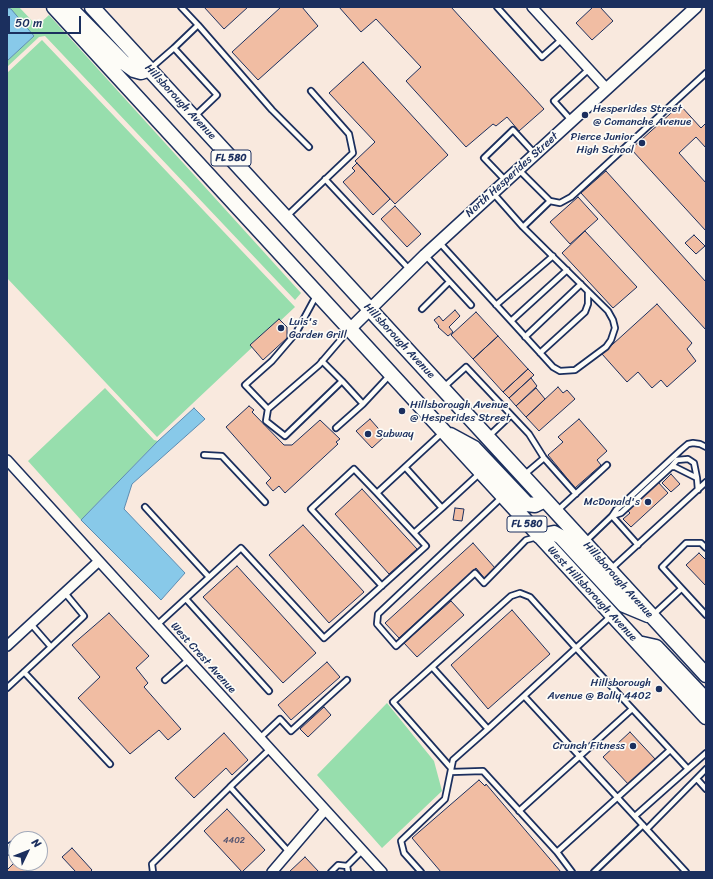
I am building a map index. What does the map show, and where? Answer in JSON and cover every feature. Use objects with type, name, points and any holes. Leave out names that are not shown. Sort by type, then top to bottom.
[{"type":"main road","name":"FL 580","points":[[54,7],[349,330]]},
{"type":"main road","points":[[69,7],[126,64],[141,72],[150,69]]},
{"type":"main road","name":"Hillsborough Avenue","points":[[92,7],[556,512],[579,547],[610,571],[706,675]]},
{"type":"main road","name":"West Hillsborough Avenue","points":[[349,330],[706,716]]},
{"type":"main road","points":[[443,432],[474,448],[527,504],[535,505],[545,500]]},
{"type":"main road","points":[[539,536],[554,533],[579,547],[624,605],[652,616]]},
{"type":"main road","points":[[638,643],[656,647],[706,700]]},
{"type":"street","points":[[532,7],[607,89]]},
{"type":"street","name":"North Hesperides Street","points":[[349,330],[425,255],[696,7]]},
{"type":"street","name":"West Crest Avenue","points":[[7,460],[382,872]]},
{"type":"street","points":[[7,646],[99,561]]},
{"type":"street","points":[[272,872],[325,810]]},
{"type":"lane","points":[[181,7],[272,110],[309,147]]},
{"type":"lane","points":[[496,7],[542,57],[562,40]]},
{"type":"lane","points":[[150,69],[198,25]]},
{"type":"lane","points":[[174,48],[217,95],[194,117]]},
{"type":"lane","points":[[572,121],[554,101],[589,69]]},
{"type":"lane","points":[[519,169],[550,201],[560,203],[571,197],[706,73]]},
{"type":"lane","points":[[286,217],[353,153],[349,134],[311,91]]},
{"type":"lane","points":[[506,181],[484,158],[513,130],[535,154]]},
{"type":"lane","points":[[325,179],[410,270]]},
{"type":"lane","points":[[439,242],[554,367],[566,372],[575,370],[583,366],[606,346],[611,340],[615,328],[614,320],[608,311],[524,227],[493,193]]},
{"type":"lane","points":[[524,227],[550,201]]},
{"type":"lane","points":[[425,255],[471,305]]},
{"type":"lane","points":[[496,305],[553,256]]},
{"type":"lane","points":[[511,321],[567,270]]},
{"type":"lane","points":[[422,309],[449,282]]},
{"type":"lane","points":[[525,337],[581,284]]},
{"type":"lane","points":[[540,353],[585,312],[588,304],[588,292]]},
{"type":"lane","points":[[268,409],[245,385],[272,361],[296,333],[316,294]]},
{"type":"lane","points":[[342,381],[285,436],[266,421],[268,409],[322,361],[349,330]]},
{"type":"lane","points":[[322,361],[363,404]]},
{"type":"lane","points":[[442,388],[466,367],[510,416],[529,434],[544,458],[576,494]]},
{"type":"lane","points":[[336,428],[363,404],[390,375]]},
{"type":"lane","points":[[487,437],[510,416]]},
{"type":"lane","points":[[376,493],[443,432]]},
{"type":"lane","points":[[579,547],[612,516],[616,510],[688,444],[700,444],[706,447]]},
{"type":"lane","points":[[204,455],[222,456],[264,502]]},
{"type":"lane","points":[[523,476],[544,458]]},
{"type":"lane","points":[[612,516],[621,513],[677,460],[688,459],[694,463],[698,490]]},
{"type":"lane","points":[[556,512],[607,465]]},
{"type":"lane","points":[[405,467],[442,508]]},
{"type":"lane","points":[[671,467],[675,467],[697,478]]},
{"type":"lane","points":[[157,625],[241,548],[324,638],[382,586],[426,546],[354,469],[311,509],[382,586]]},
{"type":"lane","points":[[414,533],[480,473]]},
{"type":"lane","points":[[610,571],[706,482]]},
{"type":"lane","points":[[502,497],[378,614],[376,624],[396,646],[475,573],[484,583],[526,540],[539,536]]},
{"type":"lane","points":[[145,507],[209,577]]},
{"type":"lane","points":[[612,516],[638,545]]},
{"type":"lane","points":[[706,548],[701,543],[686,543],[662,567],[706,615]]},
{"type":"lane","points":[[652,616],[682,589]]},
{"type":"lane","points":[[7,688],[84,616],[65,593]]},
{"type":"lane","points":[[572,872],[557,852],[483,771],[451,770],[393,702],[511,596],[520,593],[530,597],[688,769]]},
{"type":"lane","points":[[186,599],[269,691]]},
{"type":"lane","points":[[421,872],[404,853],[400,841],[445,799],[453,760],[612,615]]},
{"type":"lane","points":[[30,624],[51,647]]},
{"type":"lane","points":[[165,680],[188,660]]},
{"type":"lane","points":[[432,667],[488,729]]},
{"type":"lane","points":[[24,672],[110,764]]},
{"type":"lane","points":[[260,738],[280,719],[291,731],[347,680]]},
{"type":"lane","points":[[524,696],[686,872]]},
{"type":"lane","points":[[519,811],[632,709]]},
{"type":"lane","points":[[153,872],[152,864],[270,749]]},
{"type":"lane","points":[[557,852],[617,796],[670,750]]},
{"type":"lane","points":[[635,816],[706,753]]},
{"type":"lane","points":[[594,872],[645,827],[706,769]]},
{"type":"lane","points":[[697,779],[706,789]]},
{"type":"lane","points":[[230,788],[289,852]]},
{"type":"lane","points":[[348,872],[348,866],[362,851]]},
{"type":"lane","points":[[331,872],[338,865],[348,866]]},
{"type":"green space","points":[[7,7],[19,7],[37,26],[49,15],[301,293],[295,300],[45,36],[39,37],[7,67],[7,61],[34,36]]},
{"type":"green space","points":[[42,40],[295,307],[157,437],[7,278],[7,73]]},
{"type":"green space","points":[[105,388],[154,440],[158,441],[81,520],[28,461]]},
{"type":"green space","points":[[387,703],[434,761],[442,791],[382,848],[317,775]]},
{"type":"water","points":[[7,8],[11,9],[34,36],[7,61]]},
{"type":"water","points":[[194,408],[205,419],[132,484],[124,509],[185,573],[161,600],[81,520],[158,441]]},
{"type":"building","points":[[204,7],[248,7],[224,29]]},
{"type":"building","points":[[281,7],[302,7],[318,26],[258,80],[232,52]]},
{"type":"building","points":[[339,7],[451,7],[544,109],[519,131],[507,117],[496,126],[493,124],[466,147],[406,81],[421,67],[376,19],[361,32]]},
{"type":"building","points":[[593,7],[600,7],[613,21],[592,40],[576,23]]},
{"type":"building","points":[[363,62],[448,155],[395,204],[355,161],[375,142],[329,93]]},
{"type":"building","points":[[680,105],[701,128],[706,123],[706,148],[696,137],[679,153],[706,183],[706,231],[631,149]]},
{"type":"building","points":[[357,163],[390,199],[373,215],[343,182],[355,171],[352,168]]},
{"type":"building","points":[[606,171],[706,282],[706,330],[581,193]]},
{"type":"building","points":[[578,197],[598,219],[570,244],[550,222]]},
{"type":"building","points":[[395,206],[421,234],[407,247],[381,219]]},
{"type":"building","points":[[585,231],[637,287],[613,308],[562,253]]},
{"type":"building","points":[[694,235],[705,246],[696,254],[685,243]]},
{"type":"building","points":[[657,304],[692,343],[687,349],[696,361],[667,387],[661,380],[652,388],[638,372],[627,382],[602,354]]},
{"type":"building","points":[[455,310],[460,316],[449,327],[453,332],[448,336],[438,327],[439,326],[434,320],[439,316],[443,321]]},
{"type":"building","points":[[476,312],[498,336],[473,359],[451,335]]},
{"type":"building","points":[[279,319],[287,327],[287,338],[263,360],[250,345]]},
{"type":"building","points":[[498,336],[528,369],[503,392],[473,359]]},
{"type":"building","points":[[528,369],[534,375],[509,398],[503,392]]},
{"type":"building","points":[[531,378],[537,386],[516,406],[509,398]]},
{"type":"building","points":[[558,387],[563,393],[567,390],[575,399],[539,431],[526,417]]},
{"type":"building","points":[[536,388],[545,399],[526,417],[516,406]]},
{"type":"building","points":[[249,406],[254,410],[252,412],[284,445],[292,445],[320,420],[340,439],[336,442],[338,444],[285,493],[279,486],[273,491],[266,483],[271,478],[226,427]]},
{"type":"building","points":[[370,419],[385,436],[372,448],[356,431]]},
{"type":"building","points":[[579,419],[607,451],[597,460],[601,465],[575,488],[548,455],[563,442],[558,437]]},
{"type":"building","points":[[671,474],[680,484],[671,492],[662,483]]},
{"type":"building","name":"McDonald's","points":[[658,482],[668,493],[631,527],[623,519],[630,513],[627,510]]},
{"type":"building","points":[[362,489],[417,549],[389,574],[335,514]]},
{"type":"building","points":[[455,508],[464,509],[462,521],[453,520]]},
{"type":"building","points":[[303,525],[364,592],[329,623],[269,555]]},
{"type":"building","points":[[473,543],[495,568],[484,578],[476,568],[399,638],[385,623]]},
{"type":"building","points":[[699,553],[706,560],[706,586],[686,565]]},
{"type":"building","points":[[237,566],[316,653],[283,683],[203,597]]},
{"type":"building","points":[[451,601],[464,615],[417,657],[404,643]]},
{"type":"building","points":[[512,610],[550,654],[488,709],[451,665]]},
{"type":"building","points":[[109,613],[149,656],[136,668],[148,683],[144,687],[181,729],[168,740],[159,730],[130,754],[78,698],[100,677],[72,645]]},
{"type":"building","points":[[327,662],[340,677],[291,720],[278,705]]},
{"type":"building","points":[[324,707],[331,715],[308,737],[300,729]]},
{"type":"building","points":[[630,732],[656,760],[629,785],[603,757]]},
{"type":"building","points":[[224,733],[248,760],[232,775],[226,768],[194,798],[175,778]]},
{"type":"building","points":[[479,780],[485,786],[486,784],[561,872],[441,872],[412,838]]},
{"type":"building","points":[[227,809],[265,850],[242,872],[204,831]]},
{"type":"building","points":[[72,848],[92,870],[90,872],[76,872],[62,857]]},
{"type":"building","points":[[305,857],[319,872],[289,872]]},
{"type":"building","points":[[8,871],[28,872],[9,872]]},
{"type":"place","name":"Hesperides Street @ Comanche Avenue","points":[[585,115]]},
{"type":"place","name":"Pierce Junior High School","points":[[642,143]]},
{"type":"place","name":"Luis's Garden Grill","points":[[281,328]]},
{"type":"place","name":"Hillsborough Avenue @ Hesperides Street","points":[[402,411]]},
{"type":"place","name":"Subway","points":[[368,434]]},
{"type":"place","name":"McDonald's","points":[[648,502]]},
{"type":"place","name":"Hillsborough Avenue @ Bally 4402","points":[[659,689]]},
{"type":"place","name":"Crunch Fitness","points":[[633,746]]}]
